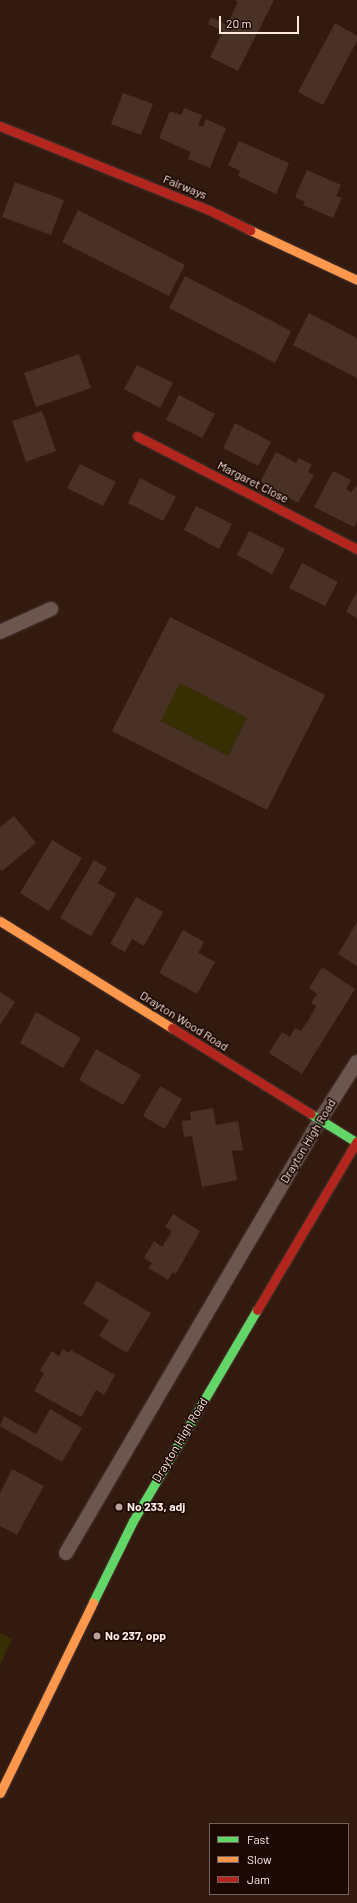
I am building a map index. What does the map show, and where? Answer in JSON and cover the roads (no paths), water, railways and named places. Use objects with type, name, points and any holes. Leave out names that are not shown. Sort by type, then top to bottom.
[{"type":"street","name":"Fairways","points":[[0,126],[209,210],[357,280]]},
{"type":"street","name":"Margaret Close","points":[[137,436],[357,550]]},
{"type":"street","name":"Drayton Wood Road","points":[[0,921],[320,1120],[357,1141]]},
{"type":"street","name":"Drayton High Road","points":[[0,1792],[133,1521],[357,1141]]},
{"type":"lane","points":[[0,632],[51,609]]},
{"type":"lane","name":"Drayton High Road","points":[[66,1553],[320,1120],[357,1062]]},
{"type":"place","name":"No 233, adj","points":[[119,1507]]},
{"type":"place","name":"No 237, opp","points":[[97,1636]]}]
